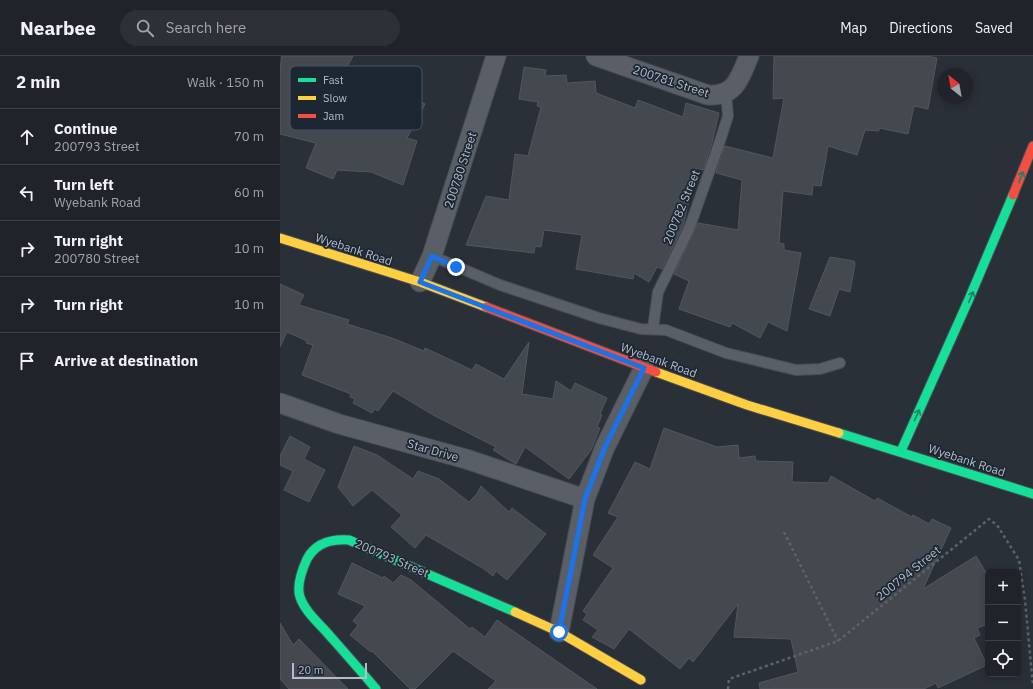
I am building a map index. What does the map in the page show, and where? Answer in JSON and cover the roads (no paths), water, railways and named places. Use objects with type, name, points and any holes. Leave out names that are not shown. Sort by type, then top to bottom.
[{"type":"street","name":"200780 Street","points":[[420,282],[432,256],[496,56]]},
{"type":"street","name":"200781 Street","points":[[596,56],[708,95],[718,96],[726,94],[739,80],[749,56]]},
{"type":"street","points":[[901,451],[973,293],[1033,146]]},
{"type":"street","name":"Wyebank Road","points":[[280,238],[420,282],[644,368],[747,405],[901,451],[1033,494]]},
{"type":"street","points":[[559,632],[585,499],[605,447],[644,368]]},
{"type":"street","name":"Star Drive","points":[[280,403],[339,424],[474,461],[585,499]]},
{"type":"street","name":"200793 Street","points":[[376,689],[321,626],[300,597],[299,588],[308,558],[313,550],[328,540],[349,540],[473,592],[559,632],[641,680]]},
{"type":"lane","name":"200782 Street","points":[[653,328],[658,292],[689,229],[728,116],[726,94]]},
{"type":"lane","points":[[432,256],[500,285],[599,318],[641,329],[653,328],[666,330],[726,353],[796,370],[820,369],[840,363]]}]
